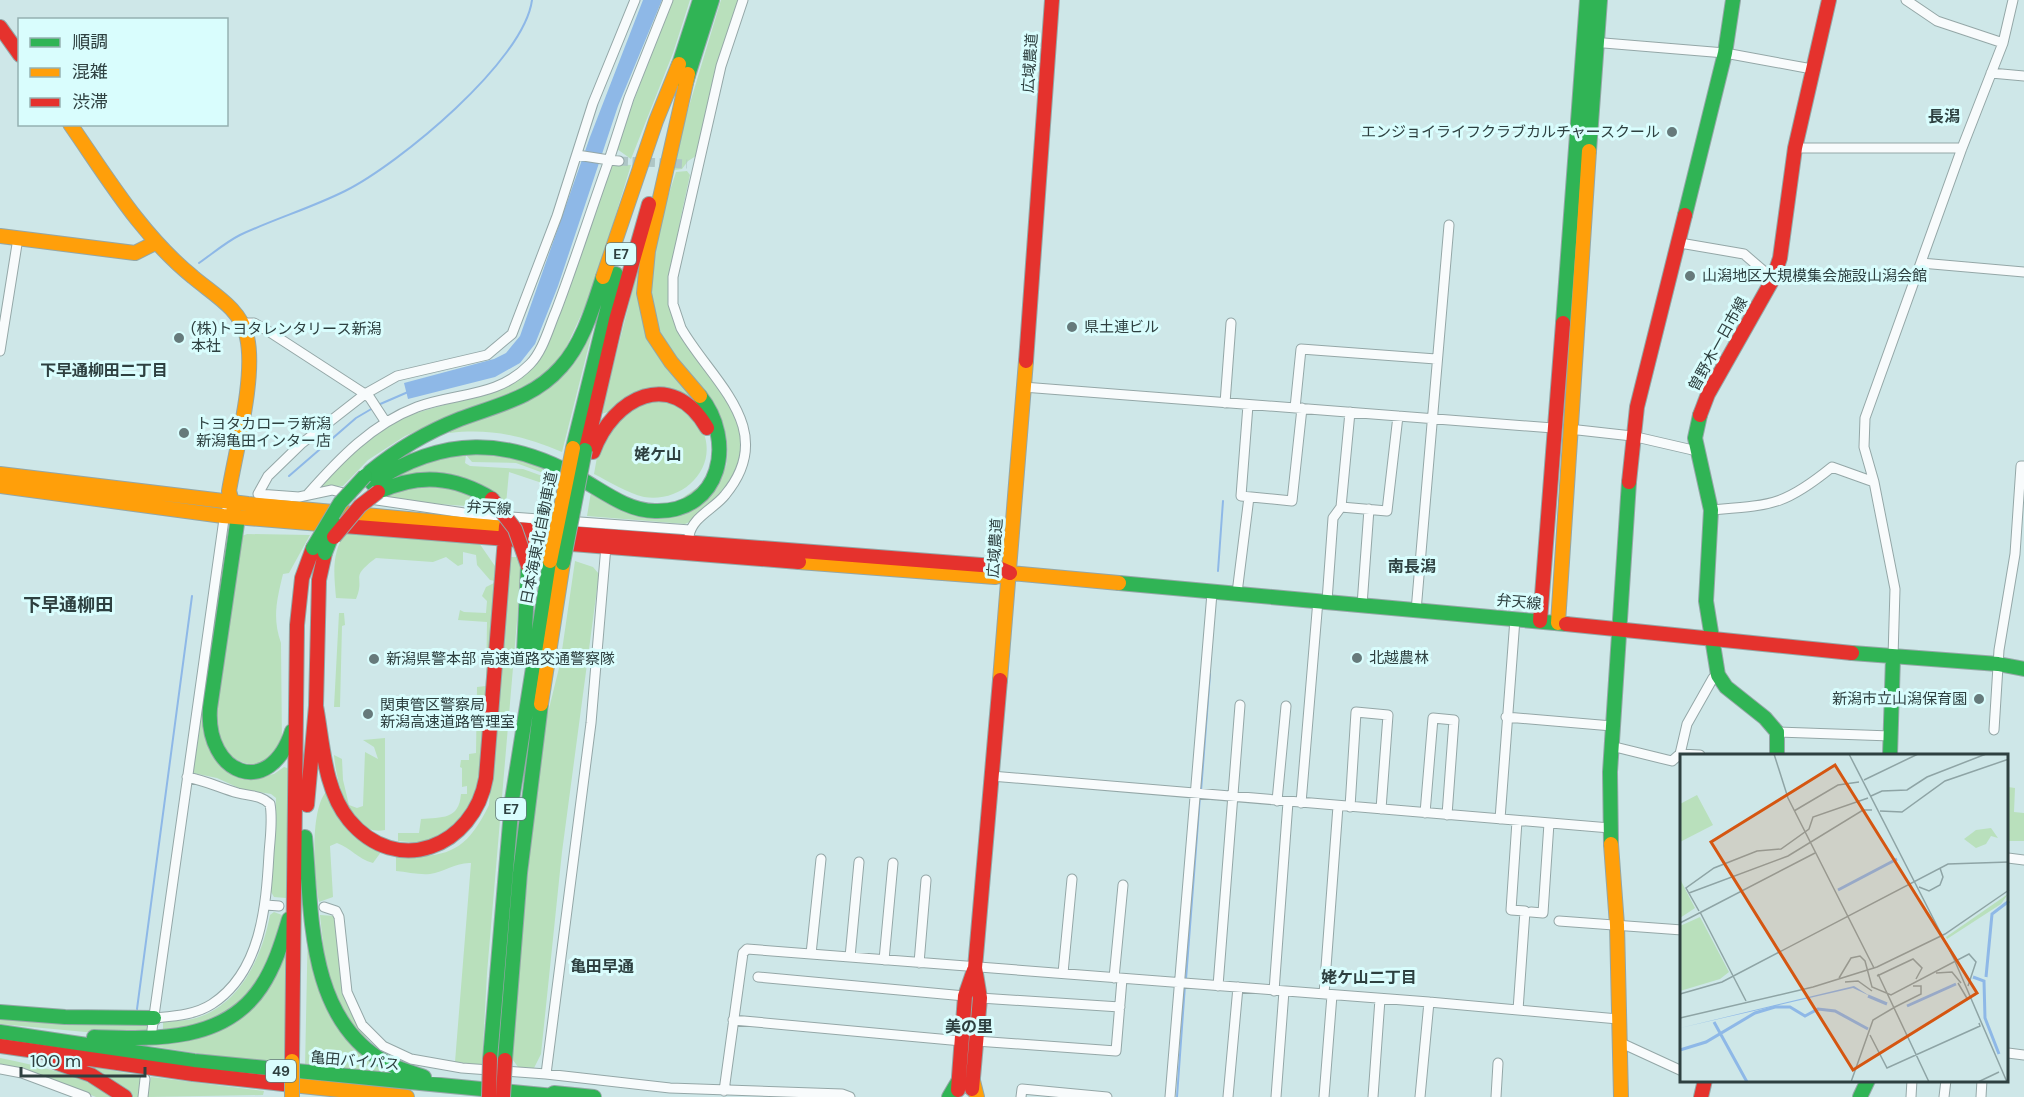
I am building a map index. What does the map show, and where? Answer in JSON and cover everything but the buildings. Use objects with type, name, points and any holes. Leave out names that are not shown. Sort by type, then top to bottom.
[{"type":"main road","name":"日本海東北自動車道","points":[[684,69],[700,0]]},
{"type":"main road","name":"日本海東北自動車道","points":[[489,1097],[490,1059],[512,800],[584,450],[622,250],[684,69],[712,0]]},
{"type":"main road","name":"広域農道","points":[[969,1041],[980,998],[975,968],[1010,573],[1052,0]]},
{"type":"main road","points":[[1558,623],[1590,41],[1587,0]]},
{"type":"main road","points":[[1540,621],[1553,428],[1590,41],[1600,0]]},
{"type":"main road","points":[[1621,1097],[1617,925],[1610,828],[1611,746],[1632,436],[1637,407],[1680,243],[1725,53],[1733,0]]},
{"type":"main road","name":"曽野木一日市線","points":[[1718,675],[1706,592],[1711,510],[1697,451],[1698,418],[1708,394],[1773,279],[1780,258],[1795,148],[1829,0]]},
{"type":"main road","points":[[0,27],[18,52]]},
{"type":"main road","points":[[372,484],[397,451],[432,431],[525,397],[548,382],[565,363],[579,340],[592,310],[656,121],[684,69]]},
{"type":"main road","points":[[300,1097],[296,1061],[296,706],[300,593],[340,503],[372,484],[392,468],[422,455],[453,448],[484,446],[513,449],[539,456],[617,500],[648,511],[667,511],[685,505],[709,486],[720,458],[720,432],[707,405],[663,353],[648,321],[645,303],[646,264],[684,69]]},
{"type":"main road","points":[[71,126],[155,243],[219,296],[242,323],[247,338],[248,361],[229,491],[238,517],[210,712],[213,744],[222,759],[242,770],[257,772],[271,768],[282,759],[289,746],[296,706]]},
{"type":"main road","points":[[0,236],[135,253],[155,243]]},
{"type":"main road","points":[[292,1097],[296,1061],[305,837],[316,706],[319,550],[349,517],[387,461],[413,448],[460,437],[489,436],[541,447],[636,498],[665,502],[685,495],[700,481],[709,462],[711,442],[698,412],[681,399],[660,394],[638,398],[618,410],[584,450],[560,562]]},
{"type":"main road","name":"弁天線","points":[[0,474],[505,532],[606,546],[995,577],[1010,573]]},
{"type":"main road","points":[[372,484],[434,478],[465,483],[492,499],[516,529],[528,566],[528,606],[512,800]]},
{"type":"main road","name":"弁天線","points":[[0,486],[223,516],[505,532],[689,535],[994,566],[1010,573],[1212,593],[1362,604],[1893,657],[1998,664],[2024,669]]},
{"type":"main road","points":[[316,706],[333,786],[345,813],[358,830],[388,848],[410,851],[435,847],[458,834],[481,802],[487,772],[505,532]]},
{"type":"main road","name":"E7","points":[[503,1097],[517,881],[560,562]]},
{"type":"main road","points":[[1890,754],[1893,657]]},
{"type":"main road","points":[[1718,675],[1726,687],[1765,718],[1777,732],[1777,754]]},
{"type":"main road","points":[[305,837],[319,956],[326,990],[340,1023],[362,1049],[391,1067],[424,1077],[594,1097]]},
{"type":"main road","points":[[0,1031],[166,1038],[200,1032],[229,1019],[256,995],[276,962],[289,916],[296,864]]},
{"type":"main road","points":[[958,1097],[966,1080],[969,1041],[965,996],[975,968]]},
{"type":"main road","points":[[0,1012],[153,1024]]},
{"type":"main road","name":"亀田バイパス","points":[[0,1031],[206,1062],[564,1097]]},
{"type":"main road","name":"亀田バイパス","points":[[0,1046],[193,1074],[407,1097]]},
{"type":"main road","points":[[0,1050],[79,1070],[104,1081],[125,1097]]},
{"type":"main road","points":[[949,1097],[966,1080]]},
{"type":"main road","points":[[966,1080],[972,1097]]},
{"type":"main road","points":[[966,1080],[977,1097]]},
{"type":"main road","points":[[1701,1097],[1705,1082]]},
{"type":"main road","points":[[1860,1097],[1867,1082]]},
{"type":"street","points":[[635,0],[593,103],[577,155],[512,334],[487,355],[397,376],[301,444],[268,476],[258,494],[299,497],[332,490],[387,503],[471,514],[689,535],[697,520],[717,504],[733,485],[741,466],[745,442],[741,419],[731,396],[687,339],[673,304],[673,277],[691,164],[743,0]]},
{"type":"street","points":[[308,494],[335,463],[384,419],[419,406],[475,394],[506,384],[532,362],[548,332],[564,291],[611,160],[629,98],[668,0]]},
{"type":"street","points":[[1906,0],[1937,21],[2003,43]]},
{"type":"street","points":[[1893,657],[1895,589],[1874,482],[1864,447],[1865,418],[1962,148],[2003,43],[2013,0]]},
{"type":"street","points":[[1590,41],[1725,53],[1812,69]]},
{"type":"street","points":[[1991,73],[2024,76]]},
{"type":"street","points":[[1795,148],[1962,148]]},
{"type":"street","points":[[577,155],[611,160]]},
{"type":"street","points":[[1416,611],[1449,225]]},
{"type":"street","points":[[0,351],[18,238]]},
{"type":"street","points":[[1680,243],[1744,254],[1773,279]]},
{"type":"street","points":[[1921,263],[2024,272]]},
{"type":"street","points":[[242,323],[254,323],[268,331],[368,396],[384,419]]},
{"type":"street","points":[[1225,403],[1231,323]]},
{"type":"street","points":[[1248,405],[1240,496],[1292,501],[1301,349],[1436,359]]},
{"type":"street","points":[[1023,387],[1553,428]]},
{"type":"street","points":[[1301,803],[1333,518],[1341,507],[1350,412]]},
{"type":"street","points":[[1341,507],[1387,511],[1398,416]]},
{"type":"street","points":[[1569,429],[1632,436],[1697,451]]},
{"type":"street","points":[[1994,730],[1998,664],[2015,554],[2020,466],[2024,466]]},
{"type":"street","points":[[1711,510],[1775,504],[1802,491],[1832,467],[1874,482]]},
{"type":"street","points":[[1236,594],[1249,497]]},
{"type":"street","points":[[187,777],[213,782],[240,794],[258,796],[270,804],[266,905],[251,953],[234,984],[224,995],[196,1012],[153,1024],[187,777],[223,516],[231,502]]},
{"type":"street","points":[[1362,604],[1369,509]]},
{"type":"street","points":[[546,1074],[591,723],[606,546]]},
{"type":"street","points":[[1170,1097],[1184,984],[1212,593]]},
{"type":"street","points":[[1500,819],[1515,619]]},
{"type":"street","points":[[1611,746],[1672,761],[1680,754],[1687,724],[1713,678],[1718,675]]},
{"type":"street","points":[[1218,986],[1240,705]]},
{"type":"street","points":[[1277,801],[1286,706]]},
{"type":"street","points":[[1350,807],[1356,712],[1388,715],[1381,809]]},
{"type":"street","points":[[1506,717],[1612,726]]},
{"type":"street","points":[[1425,813],[1433,718],[1454,720],[1447,815]]},
{"type":"street","points":[[1777,732],[1891,736]]},
{"type":"street","points":[[991,776],[1610,828]]},
{"type":"street","points":[[1276,1097],[1288,802]]},
{"type":"street","points":[[1324,1097],[1338,806]]},
{"type":"street","points":[[1517,821],[1511,910],[1525,911],[1518,1010]]},
{"type":"street","points":[[1531,912],[1543,913],[1549,823]]},
{"type":"street","points":[[2009,858],[2024,860]]},
{"type":"street","points":[[811,954],[821,859]]},
{"type":"street","points":[[850,957],[859,862]]},
{"type":"street","points":[[885,960],[893,863]]},
{"type":"street","points":[[1063,973],[1072,879]]},
{"type":"street","points":[[920,963],[926,880]]},
{"type":"street","points":[[733,1020],[969,1041],[1116,1051],[1120,1007],[1118,978],[1123,885]]},
{"type":"street","points":[[266,905],[279,906]]},
{"type":"street","points":[[324,907],[336,912],[339,917],[347,992],[362,1024],[382,1046],[411,1059],[433,1064],[670,1088],[842,1094],[850,1097]]},
{"type":"street","points":[[1559,921],[1680,930]]},
{"type":"street","points":[[724,1091],[743,953],[747,949],[1429,1002],[1618,1019]]},
{"type":"street","points":[[759,977],[965,996]]},
{"type":"street","points":[[1228,1097],[1238,987]]},
{"type":"street","points":[[980,998],[1120,1007]]},
{"type":"street","points":[[1373,1097],[1380,999]]},
{"type":"street","points":[[1420,1097],[1429,1002]]},
{"type":"street","points":[[1619,1042],[1680,1070]]},
{"type":"street","points":[[2009,1053],[2024,1055]]},
{"type":"street","points":[[1496,1097],[1498,1063]]},
{"type":"street","points":[[0,1069],[22,1073],[86,1097]]},
{"type":"street","points":[[143,1097],[145,1079]]},
{"type":"street","points":[[1911,1097],[1912,1082]]},
{"type":"street","points":[[1944,1097],[1946,1082]]},
{"type":"street","points":[[1981,1097],[1982,1082]]},
{"type":"street","points":[[1021,1097],[1022,1089],[1107,1097]]},
{"type":"green space","points":[[673,0],[690,0],[673,53],[631,159],[617,149]]},
{"type":"green space","points":[[721,0],[741,0],[696,156],[682,169],[674,170],[681,133]]},
{"type":"green space","points":[[612,164],[631,165],[593,289],[559,363],[519,394],[456,414],[405,436],[368,460],[343,486],[324,487],[321,482],[348,454],[386,427],[409,415],[503,388],[546,347]]},
{"type":"green space","points":[[687,171],[690,175],[680,221],[672,314],[682,334],[681,338],[722,390],[740,424],[742,465],[730,486],[694,520],[685,524],[587,516],[591,492],[654,518],[726,467],[727,444],[724,426],[716,409],[671,351],[652,312],[651,277],[660,223],[676,172]]},
{"type":"green space","points":[[640,261],[640,307],[693,396],[691,400],[676,392],[601,414]]},
{"type":"green space","points":[[596,317],[562,452],[507,435],[479,432],[450,433],[446,428],[519,406]]},
{"type":"green space","points":[[646,400],[680,404],[703,433],[707,450],[705,462],[691,483],[670,495],[657,498],[631,493],[594,474],[597,457],[613,421]]},
{"type":"green space","points":[[454,454],[509,455],[558,474],[557,478],[516,463],[472,462],[466,455],[465,463],[470,466],[523,469],[556,481],[554,487],[509,472],[506,504],[485,488],[381,482],[404,469]]},
{"type":"green space","points":[[422,483],[456,486],[492,508],[399,501],[380,496]]},
{"type":"green space","points":[[226,530],[231,531],[207,744],[259,777],[274,774],[284,767],[290,769],[286,898],[274,897],[271,892],[276,798],[271,794],[241,789],[217,778],[193,773]]},
{"type":"green space","points":[[346,532],[477,540],[497,569],[495,581],[490,580],[477,565],[476,555],[463,552],[463,564],[458,566],[446,557],[433,562],[376,558],[360,574],[356,599],[336,598],[334,572],[336,556]]},
{"type":"green space","points":[[247,534],[310,535],[289,573],[283,574],[277,600],[276,617],[281,643],[282,746],[267,762],[256,765],[234,758],[224,748],[217,727],[216,711],[242,536]]},
{"type":"green space","points":[[508,557],[520,557],[522,562],[487,973],[482,1065],[455,1062],[471,863],[430,874],[417,874],[396,871],[396,855],[429,855],[453,849],[463,843],[472,833],[489,805]]},
{"type":"green space","points":[[575,561],[593,567],[599,574],[562,852],[541,1054],[534,1068],[518,1067],[510,1056],[541,741],[560,664]]},
{"type":"green space","points":[[496,582],[484,750],[474,800],[455,828],[435,841],[420,843],[398,841],[398,833],[419,833],[421,819],[448,816],[453,813],[460,802],[461,794],[467,794],[467,786],[462,787],[462,768],[460,767],[461,760],[469,760],[469,754],[476,753],[477,687],[486,686],[487,622],[458,620],[460,610],[486,613],[487,601],[482,596],[486,587]]},
{"type":"green space","points":[[339,613],[344,613],[345,625],[342,626],[340,707],[334,707]]},
{"type":"green space","points":[[385,738],[385,830],[373,830],[354,817],[348,806],[338,779],[334,755],[342,759],[343,780],[349,805],[357,808],[363,806],[365,752],[378,759],[374,747],[363,740]]},
{"type":"green space","points":[[2009,787],[2015,788],[2014,812],[2024,813],[2024,841],[2009,841]]},
{"type":"green space","points":[[328,790],[381,852],[373,863],[337,843],[330,846],[333,897],[319,902],[314,843],[315,826],[322,798]]},
{"type":"green space","points":[[274,912],[282,915],[275,947],[249,997],[213,1023],[163,1031],[163,1022],[192,1019],[211,1012],[237,991],[255,963],[270,915]]},
{"type":"green space","points":[[320,915],[336,916],[342,969],[349,1000],[373,1048],[340,1012],[325,963]]},
{"type":"green space","points":[[308,922],[321,988],[397,1076],[305,1068]]},
{"type":"green space","points":[[288,951],[285,1067],[126,1042],[221,1030]]},
{"type":"green space","points":[[0,1017],[83,1023],[147,1024],[147,1033],[96,1033],[0,1024]]},
{"type":"green space","points":[[0,1058],[60,1073],[118,1097],[96,1097],[43,1076],[0,1066]]},
{"type":"green space","points":[[87,1066],[143,1076],[141,1097],[129,1097]]},
{"type":"green space","points":[[151,1077],[264,1091],[263,1095],[147,1097]]},
{"type":"water","points":[[643,0],[662,0],[618,106],[558,286],[535,344],[520,363],[495,377],[408,399],[404,383],[494,359],[506,353],[520,336],[590,137]]},
{"type":"waterway","points":[[199,263],[240,235],[345,191],[368,178],[426,135],[484,80],[507,52],[524,25],[532,0]]},
{"type":"waterway","points":[[378,405],[408,392]]},
{"type":"waterway","points":[[289,476],[356,418],[373,408]]},
{"type":"waterway","points":[[1218,571],[1223,501]]},
{"type":"waterway","points":[[137,1009],[192,596]]},
{"type":"waterway","points":[[1201,791],[1210,674]]},
{"type":"waterway","points":[[1186,979],[1200,796]]},
{"type":"waterway","points":[[1177,1097],[1185,985]]},
{"type":"tunnel","points":[[619,161],[687,164]]},
{"type":"traffic: fast","points":[[676,74],[700,0]]},
{"type":"traffic: fast","points":[[685,85],[712,0]]},
{"type":"traffic: fast","points":[[1563,323],[1587,0]]},
{"type":"traffic: fast","points":[[1589,151],[1600,0]]},
{"type":"traffic: fast","points":[[1685,215],[1725,53],[1733,0]]},
{"type":"traffic: fast","points":[[573,448],[616,274]]},
{"type":"traffic: fast","points":[[370,472],[424,435],[514,399],[550,378],[569,357],[581,336],[603,277]]},
{"type":"traffic: fast","points":[[372,483],[424,456],[475,447],[501,449],[554,465],[616,500],[635,508],[655,511],[678,508],[695,500],[708,487],[716,471],[719,452],[718,433],[711,414],[700,396]]},
{"type":"traffic: fast","points":[[1700,415],[1695,438],[1711,510],[1706,601],[1718,675],[1726,687],[1765,718],[1777,732],[1777,754]]},
{"type":"traffic: fast","points":[[563,563],[585,450]]},
{"type":"traffic: fast","points":[[313,548],[340,503],[365,476]]},
{"type":"traffic: fast","points":[[378,492],[408,482],[436,480],[464,486],[492,499]]},
{"type":"traffic: fast","points":[[1611,844],[1610,772],[1629,482]]},
{"type":"traffic: fast","points":[[238,517],[210,708],[211,731],[218,750],[228,763],[241,770],[255,772],[269,766],[282,753],[292,731]]},
{"type":"traffic: fast","points":[[325,553],[336,525]]},
{"type":"traffic: fast","points":[[490,1059],[512,800],[550,561]]},
{"type":"traffic: fast","points":[[524,652],[528,566]]},
{"type":"traffic: fast","points":[[1119,583],[1566,624]]},
{"type":"traffic: fast","points":[[1852,653],[1998,664],[2024,669]]},
{"type":"traffic: fast","points":[[1890,754],[1893,657]]},
{"type":"traffic: fast","points":[[505,1060],[520,873],[541,704]]},
{"type":"traffic: fast","points":[[305,837],[313,930],[318,962],[327,992],[341,1019],[359,1043],[385,1062],[424,1077]]},
{"type":"traffic: fast","points":[[94,1037],[140,1038],[186,1034],[228,1019],[246,1005],[266,979],[278,954],[289,919]]},
{"type":"traffic: fast","points":[[0,1012],[65,1017],[154,1018]]},
{"type":"traffic: fast","points":[[0,1032],[194,1061],[564,1097]]},
{"type":"traffic: fast","points":[[949,1097],[959,1080]]},
{"type":"traffic: fast","points":[[1860,1097],[1867,1082]]},
{"type":"traffic: fast","points":[[554,1093],[594,1097]]},
{"type":"traffic: slow","points":[[603,277],[656,121],[679,64]]},
{"type":"traffic: slow","points":[[688,74],[648,251],[644,293],[653,335],[671,362],[700,396]]},
{"type":"traffic: slow","points":[[71,126],[111,185],[157,243],[174,261],[233,310],[244,327],[249,353],[249,372],[244,413],[229,491],[234,509]]},
{"type":"traffic: slow","points":[[1558,623],[1589,151]]},
{"type":"traffic: slow","points":[[0,236],[135,253],[155,243]]},
{"type":"traffic: slow","points":[[1000,680],[1026,361]]},
{"type":"traffic: slow","points":[[550,561],[573,448]]},
{"type":"traffic: slow","points":[[0,474],[248,504],[515,529]]},
{"type":"traffic: slow","points":[[0,486],[223,516],[344,526]]},
{"type":"traffic: slow","points":[[799,562],[995,577],[1010,573],[1119,583]]},
{"type":"traffic: slow","points":[[541,704],[563,563]]},
{"type":"traffic: slow","points":[[1611,844],[1617,925],[1621,1097]]},
{"type":"traffic: slow","points":[[292,1061],[292,1097]]},
{"type":"traffic: slow","points":[[973,1081],[977,1097]]},
{"type":"traffic: slow","points":[[292,1085],[407,1097]]},
{"type":"traffic: jam","points":[[1026,361],[1052,0]]},
{"type":"traffic: jam","points":[[1700,415],[1708,394],[1773,279],[1780,258],[1795,148],[1829,0]]},
{"type":"traffic: jam","points":[[0,27],[18,52]]},
{"type":"traffic: jam","points":[[586,449],[616,320],[649,204]]},
{"type":"traffic: jam","points":[[1629,482],[1637,407],[1685,215]]},
{"type":"traffic: jam","points":[[1540,621],[1563,323]]},
{"type":"traffic: jam","points":[[593,452],[614,416],[644,396],[661,394],[677,398],[693,409],[707,428]]},
{"type":"traffic: jam","points":[[334,537],[360,506],[378,492]]},
{"type":"traffic: jam","points":[[492,499],[515,529],[528,566]]},
{"type":"traffic: jam","points":[[344,526],[799,562]]},
{"type":"traffic: jam","points":[[316,706],[329,781],[334,795],[349,820],[368,838],[389,848],[410,850],[431,847],[450,837],[466,822],[479,802],[486,778],[506,526]]},
{"type":"traffic: jam","points":[[515,529],[994,566],[1010,573]]},
{"type":"traffic: jam","points":[[292,1061],[297,625],[302,578],[313,548]]},
{"type":"traffic: jam","points":[[307,805],[316,706],[319,580],[325,553]]},
{"type":"traffic: jam","points":[[1566,624],[1852,653]]},
{"type":"traffic: jam","points":[[972,1089],[980,998],[975,968],[1000,680]]},
{"type":"traffic: jam","points":[[958,1090],[965,996],[974,970]]},
{"type":"traffic: jam","points":[[0,1046],[193,1074],[292,1085]]},
{"type":"traffic: jam","points":[[489,1097],[490,1059]]},
{"type":"traffic: jam","points":[[503,1097],[505,1060]]},
{"type":"traffic: jam","points":[[57,1063],[91,1075],[125,1097]]},
{"type":"traffic: jam","points":[[1701,1097],[1705,1082]]},
{"type":"place","name":"エンジョイライフクラブカルチャースクール","points":[[1672,132]]},
{"type":"place","name":"山潟地区大規模集会施設山潟会館","points":[[1690,276]]},
{"type":"place","name":"県土連ビル","points":[[1072,327]]},
{"type":"place","name":"(株)トヨタレンタリース新潟 本社","points":[[179,338]]},
{"type":"place","name":"トヨタカローラ新潟 新潟亀田インター店","points":[[184,433]]},
{"type":"place","name":"北越農林","points":[[1357,658]]},
{"type":"place","name":"新潟県警本部 高速道路交通警察隊","points":[[374,659]]},
{"type":"place","name":"新潟市立山潟保育園","points":[[1979,699]]},
{"type":"place","name":"関東管区警察局 新潟高速道路管理室","points":[[368,714]]},
{"type":"district","name":"長潟","points":[[1944,116]]},
{"type":"district","name":"下早通柳田二丁目","points":[[104,370]]},
{"type":"district","name":"姥ケ山","points":[[658,454]]},
{"type":"district","name":"南長潟","points":[[1412,566]]},
{"type":"district","name":"下早通柳田","points":[[68,605]]},
{"type":"district","name":"亀田早通","points":[[602,966]]},
{"type":"district","name":"姥ケ山二丁目","points":[[1369,977]]},
{"type":"district","name":"美の里","points":[[969,1026]]}]
